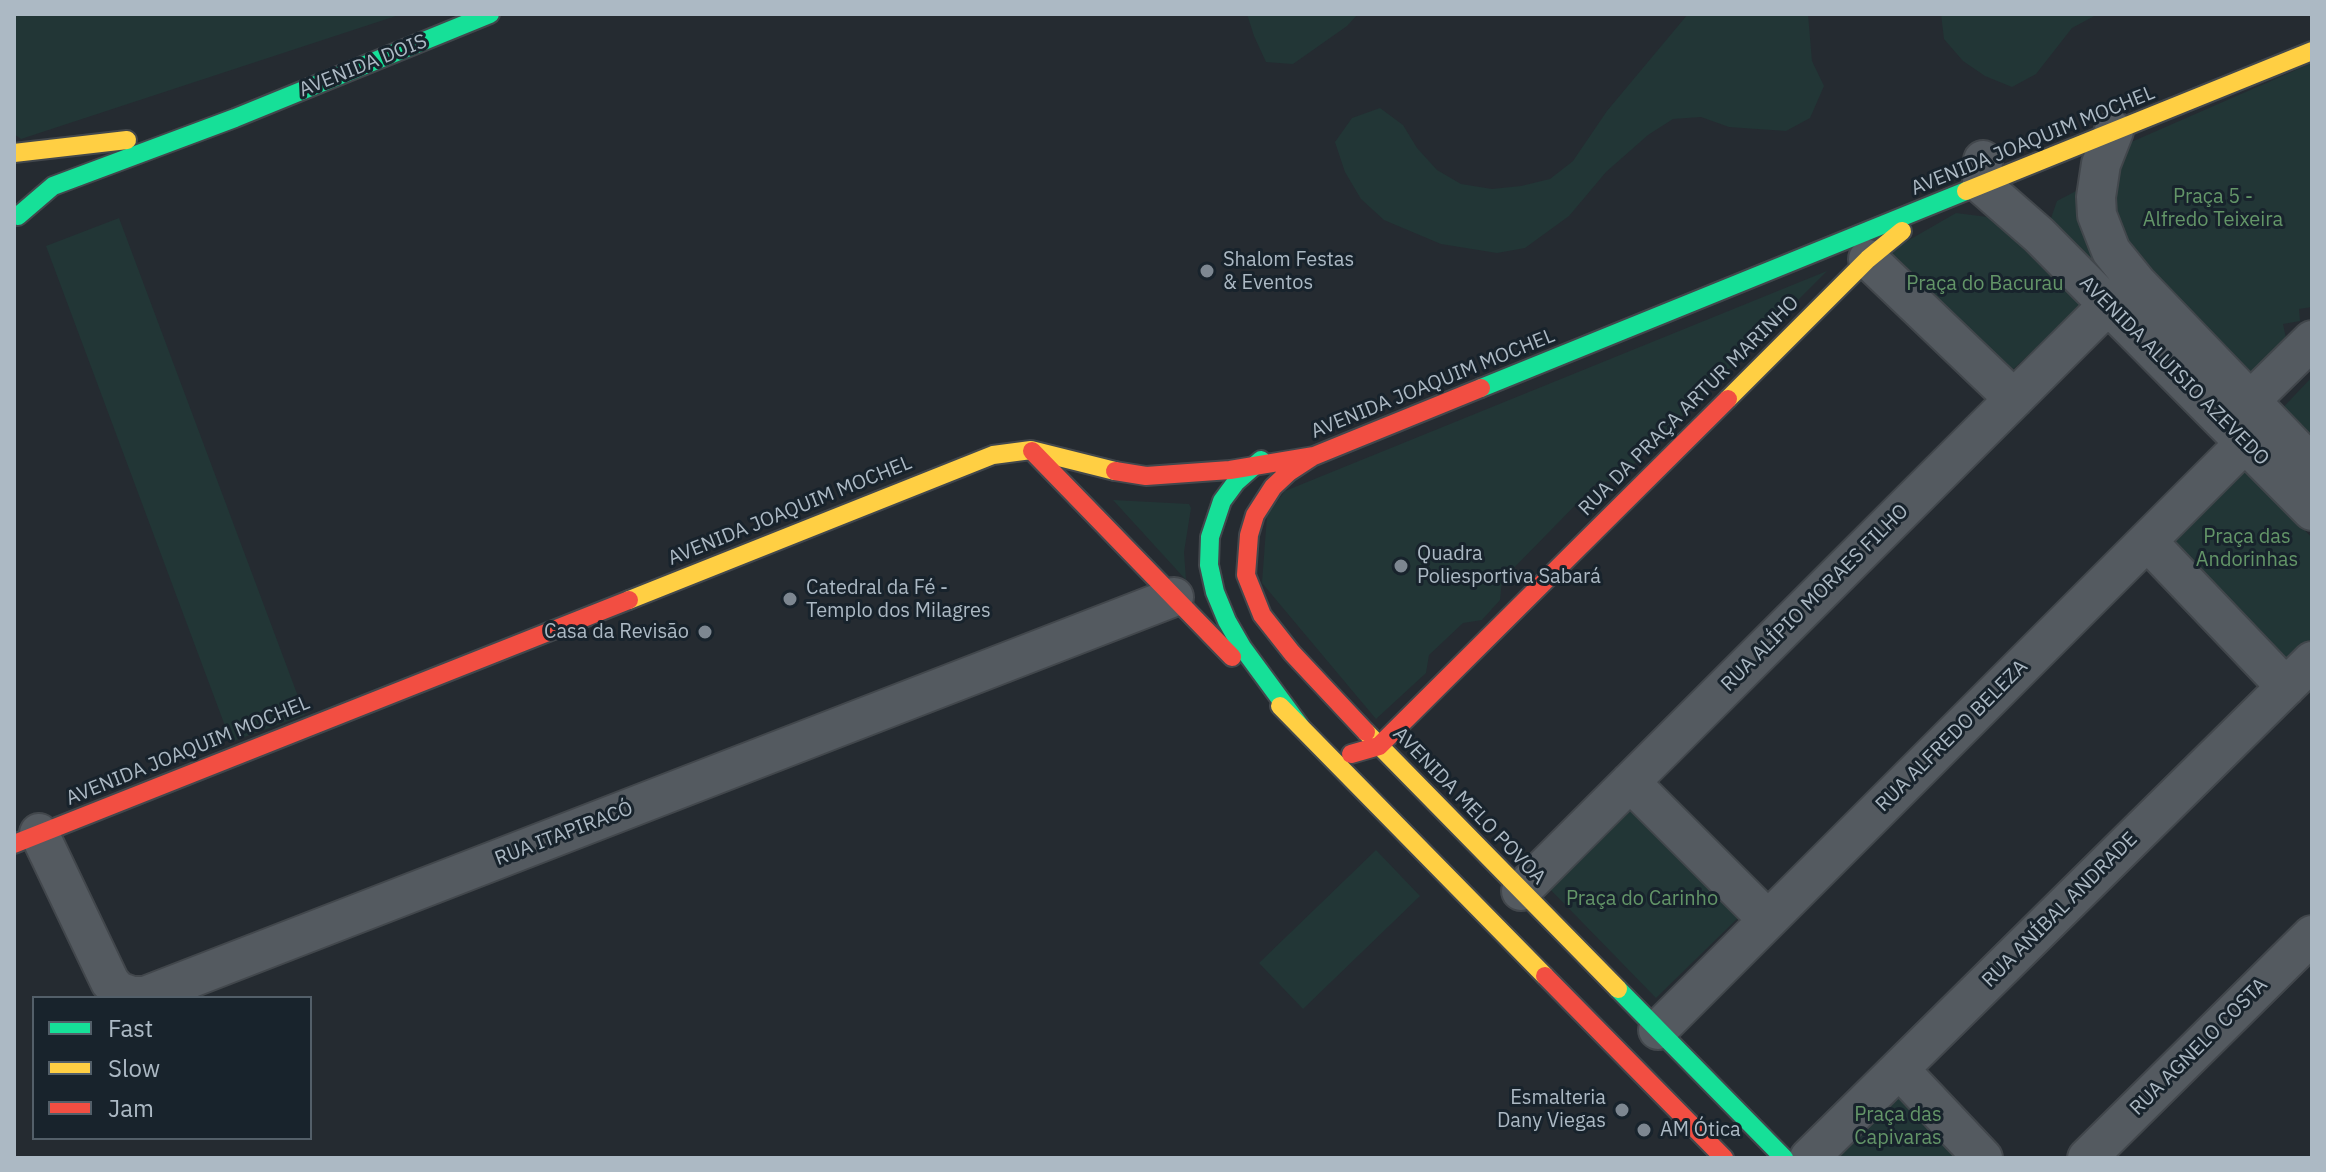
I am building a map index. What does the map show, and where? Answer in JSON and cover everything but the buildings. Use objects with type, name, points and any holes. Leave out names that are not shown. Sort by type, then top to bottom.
[{"type":"main road","name":"AVENIDA DOIS","points":[[16,223],[53,186],[235,118],[431,27],[490,14]]},
{"type":"main road","name":"AVENIDA JOAQUIM MOCHEL","points":[[27,838],[993,455],[1031,450],[1127,474],[1198,473],[1314,456],[1943,202],[1983,166],[2114,131],[2312,51]]},
{"type":"main road","name":"AVENIDA DOIS","points":[[14,153],[113,143],[235,118]]},
{"type":"main road","points":[[16,223],[19,177]]},
{"type":"main road","name":"RUA DA PRAÇA ARTUR MARINHO","points":[[1379,746],[1868,259],[1943,202]]},
{"type":"main road","points":[[1292,440],[1252,466],[1229,490],[1216,513],[1210,537],[1209,565],[1215,592],[1227,621],[1242,647],[1300,726]]},
{"type":"main road","points":[[1031,450],[1724,1158]]},
{"type":"main road","name":"AVENIDA MELO POVOA","points":[[1314,456],[1280,479],[1261,504],[1249,535],[1246,575],[1262,615],[1292,653],[1379,746],[1784,1158]]},
{"type":"main road","points":[[1323,750],[1358,754],[1379,746]]},
{"type":"street","name":"AVENIDA ALUISIO AZEVEDO","points":[[2114,131],[2097,181],[2097,215],[2103,235],[2123,268],[2312,465]]},
{"type":"street","name":"AVENIDA ALUISIO AZEVEDO","points":[[1983,166],[2023,220],[2312,511]]},
{"type":"street","points":[[1868,259],[2014,399]]},
{"type":"street","name":"RUA ALÍPIO MORAES FILHO","points":[[1521,891],[2109,304]]},
{"type":"street","points":[[2250,401],[2312,340]]},
{"type":"street","name":"RUA ALFREDO BELEZA","points":[[1658,1030],[2245,443]]},
{"type":"street","points":[[2147,541],[2299,674]]},
{"type":"street","name":"RUA ITAPIRACÓ","points":[[27,838],[110,982],[118,991],[145,996],[1174,597]]},
{"type":"street","name":"RUA ANÍBAL ANDRADE","points":[[1809,1158],[2299,674]]},
{"type":"street","points":[[1630,782],[1768,920]]},
{"type":"street","name":"RUA AGNELO COSTA","points":[[2087,1158],[2312,935]]},
{"type":"street","points":[[1899,1069],[1983,1158]]},
{"type":"green space","points":[[14,14],[402,14],[21,139],[14,134]]},
{"type":"green space","points":[[1247,14],[1358,14],[1347,26],[1293,64],[1266,62]]},
{"type":"green space","points":[[1688,14],[1808,14],[1812,61],[1824,86],[1810,118],[1786,131],[1729,127],[1701,117],[1673,119],[1648,135],[1606,172],[1569,216],[1525,248],[1497,253],[1441,244],[1384,220],[1361,199],[1345,172],[1335,142],[1352,118],[1380,108],[1403,125],[1417,148],[1437,170],[1461,184],[1492,189],[1550,179],[1573,161],[1607,111]]},
{"type":"green space","points":[[1941,14],[2098,14],[2072,28],[2036,74],[2012,87],[1985,76],[1963,61],[1944,39]]},
{"type":"green space","name":"Praça 5 - Alfredo Teixeira","points":[[2312,63],[2312,307],[2299,309],[2300,321],[2283,324],[2286,338],[2303,336],[2250,384],[2123,258],[2105,191],[2129,143]]},
{"type":"green space","points":[[2076,191],[2080,193],[2087,247],[2099,272],[2050,221],[2057,201]]},
{"type":"green space","name":"Praça do Bacurau","points":[[1956,213],[1988,217],[2009,231],[2081,306],[2007,375],[1889,262],[1890,251]]},
{"type":"green space","points":[[119,218],[305,715],[231,742],[46,246]]},
{"type":"green space","points":[[1827,271],[1617,481],[1598,482],[1502,580],[1500,600],[1482,620],[1463,623],[1429,655],[1426,673],[1376,719],[1262,583],[1267,515],[1285,491]]},
{"type":"green space","points":[[2312,377],[2312,455],[2274,417]]},
{"type":"green space","name":"Praça das Andorinhas","points":[[2244,465],[2312,538],[2312,638],[2283,665],[2168,545]]},
{"type":"green space","points":[[1113,500],[1189,504],[1191,508],[1184,552],[1186,580]]},
{"type":"green space","name":"Praça do Carinho","points":[[1628,800],[1740,916],[1656,998],[1544,883]]},
{"type":"green space","points":[[1376,850],[1420,896],[1303,1009],[1259,963]]},
{"type":"green space","name":"Praça das Capivaras","points":[[1898,1080],[1973,1158],[1817,1158]]},
{"type":"traffic: fast","points":[[18,216],[53,186],[235,118],[490,14]]},
{"type":"traffic: fast","points":[[1481,388],[1966,191]]},
{"type":"traffic: fast","points":[[1261,460],[1236,482],[1222,501],[1210,537],[1209,565],[1215,592],[1227,621],[1242,647],[1300,726]]},
{"type":"traffic: fast","points":[[1618,989],[1784,1158]]},
{"type":"traffic: slow","points":[[1966,191],[2312,51]]},
{"type":"traffic: slow","points":[[14,153],[127,140]]},
{"type":"traffic: slow","points":[[1728,399],[1868,259],[1902,231]]},
{"type":"traffic: slow","points":[[629,600],[993,455],[1031,450],[1115,471]]},
{"type":"traffic: slow","points":[[1280,706],[1545,976]]},
{"type":"traffic: slow","points":[[1366,732],[1618,989]]},
{"type":"traffic: jam","points":[[1115,471],[1146,476],[1230,470],[1314,456],[1481,388]]},
{"type":"traffic: jam","points":[[1351,754],[1379,746],[1728,399]]},
{"type":"traffic: jam","points":[[1032,451],[1232,657]]},
{"type":"traffic: jam","points":[[1312,457],[1273,487],[1255,515],[1249,535],[1246,575],[1262,615],[1292,653],[1366,732]]},
{"type":"traffic: jam","points":[[14,844],[629,600]]},
{"type":"traffic: jam","points":[[1545,976],[1724,1158]]},
{"type":"place","name":"Shalom Festas & Eventos","points":[[1207,271]]},
{"type":"place","name":"Quadra Poliesportiva Sabará","points":[[1401,566]]},
{"type":"place","name":"Catedral da Fé - Templo dos Milagres","points":[[790,599]]},
{"type":"place","name":"Casa da Revisão","points":[[705,632]]},
{"type":"place","name":"Esmalteria Dany Viegas","points":[[1622,1110]]},
{"type":"place","name":"AM Ótica","points":[[1644,1130]]}]
